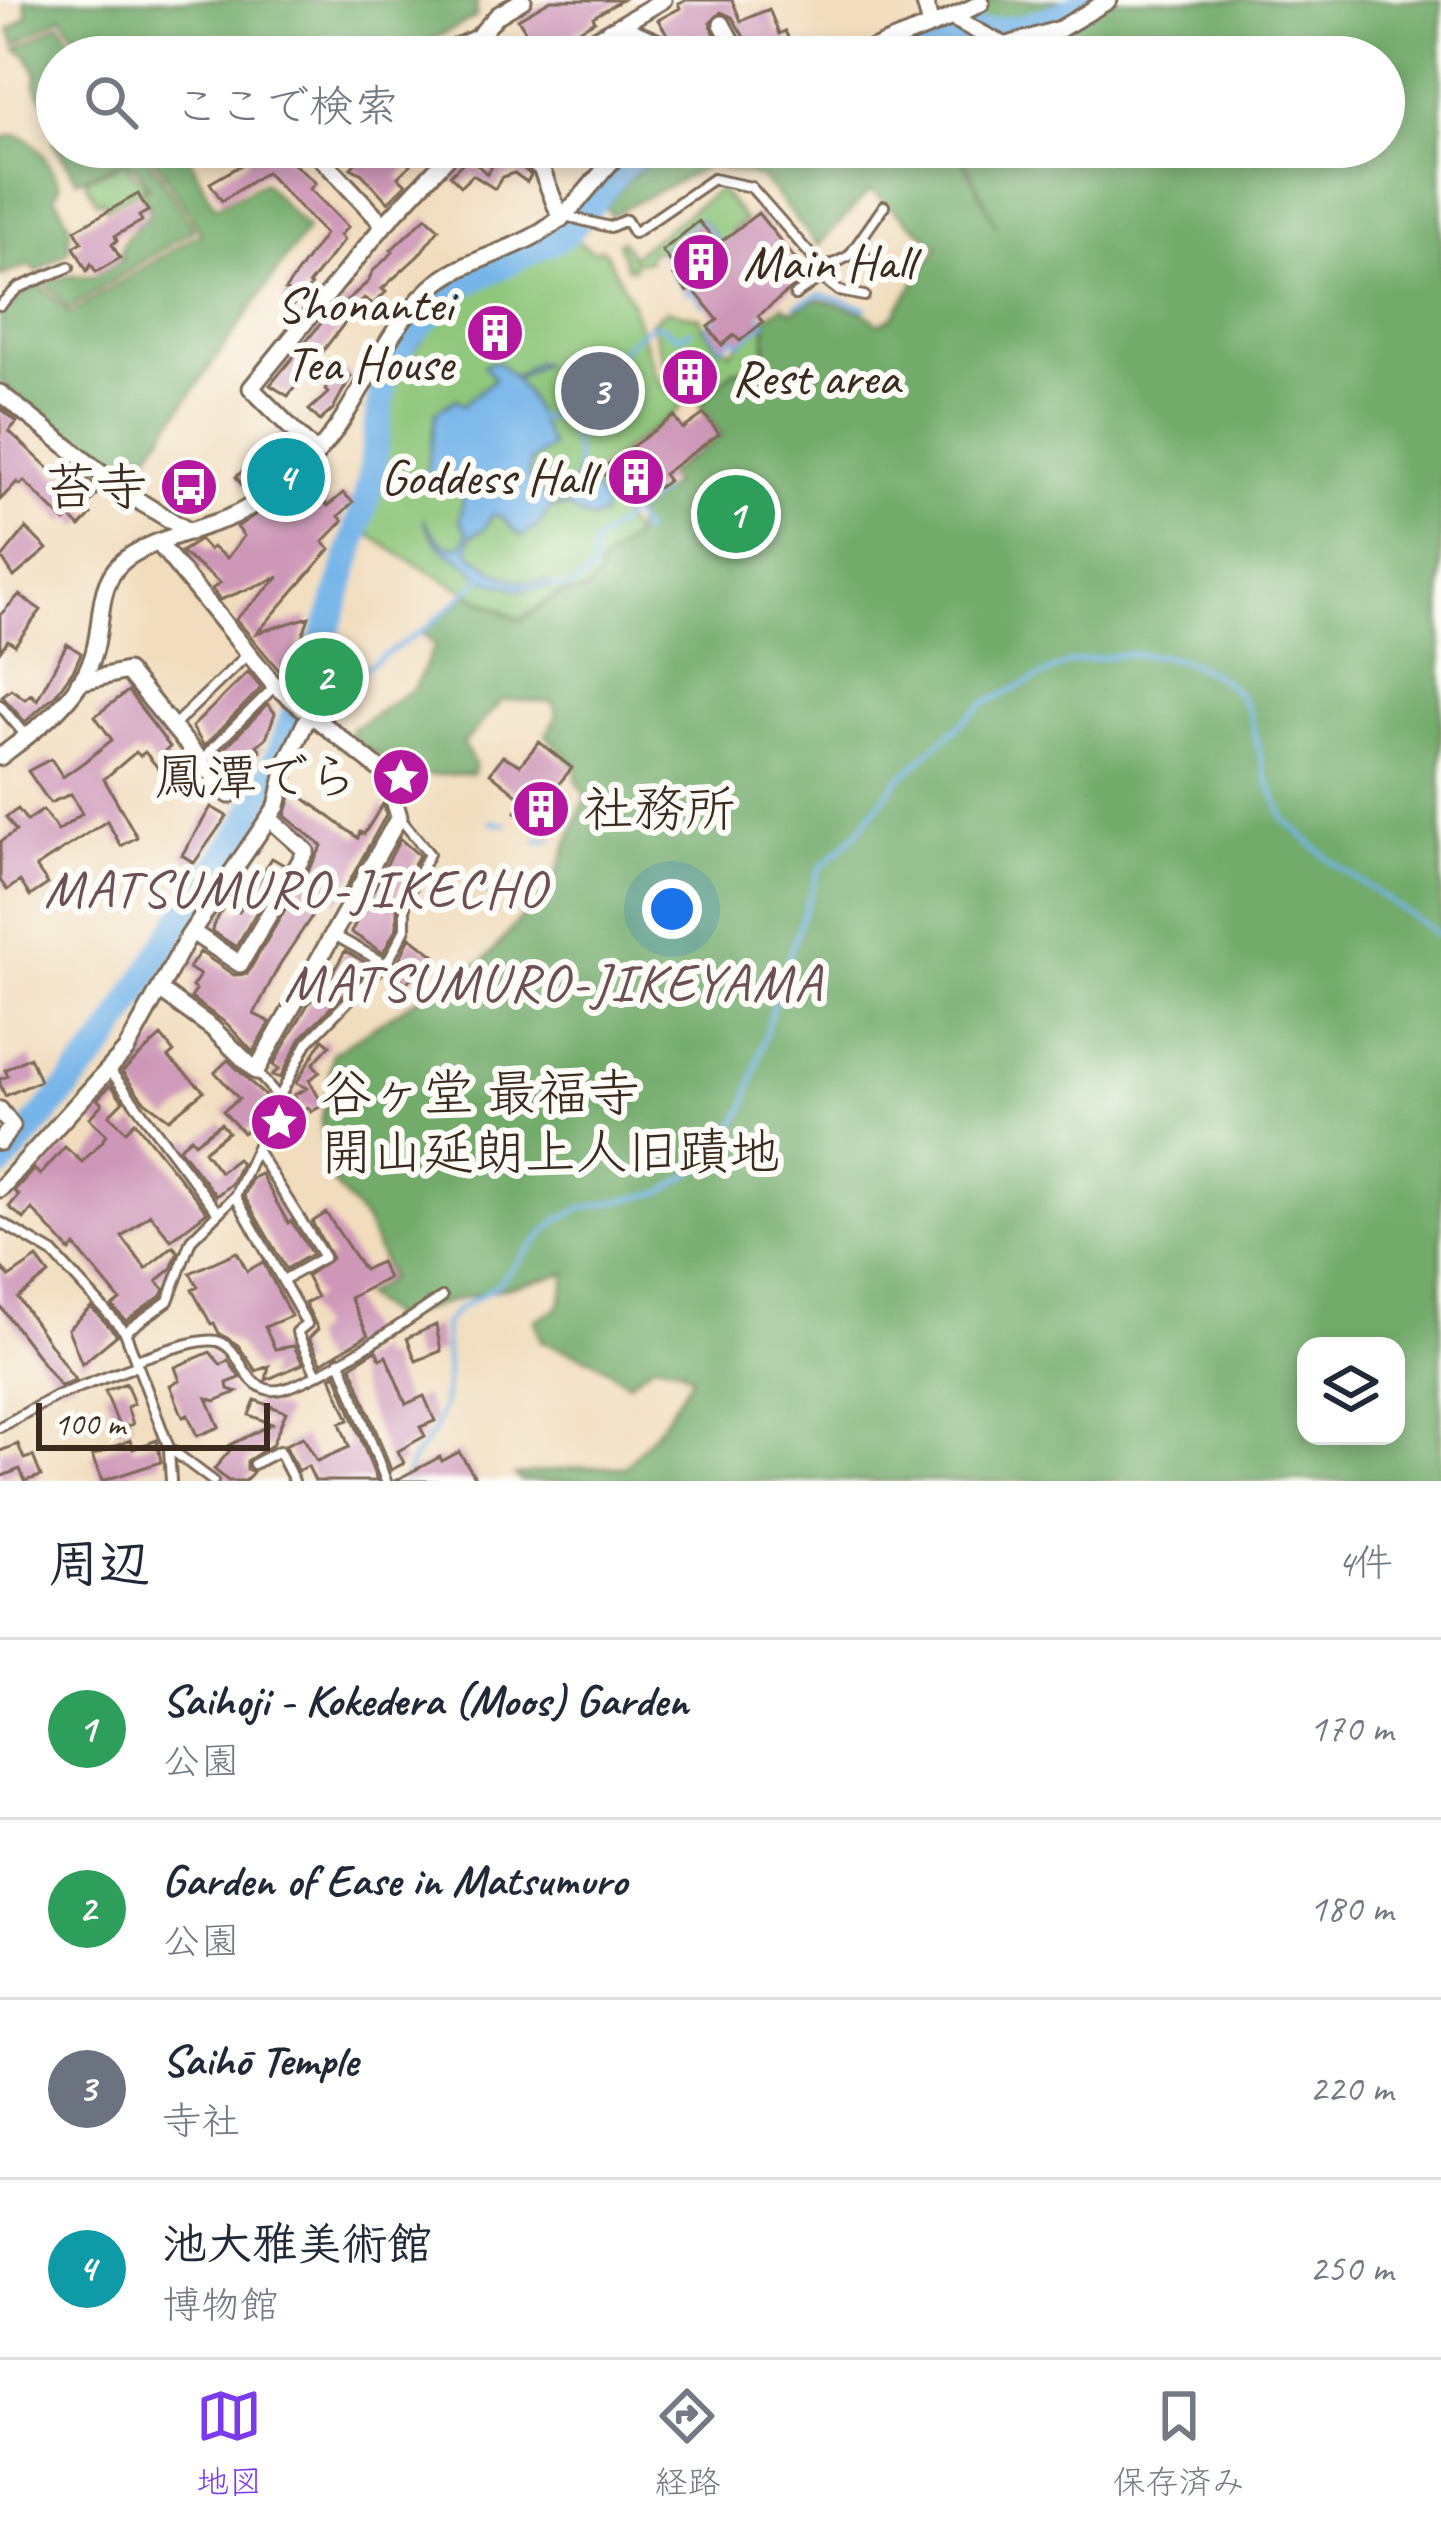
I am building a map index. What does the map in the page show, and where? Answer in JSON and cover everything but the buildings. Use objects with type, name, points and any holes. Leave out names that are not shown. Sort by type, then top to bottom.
[{"type":"street","points":[[478,36],[498,15],[523,0]]},
{"type":"street","points":[[601,36],[663,0]]},
{"type":"street","points":[[924,0],[931,25]]},
{"type":"street","points":[[1040,36],[1109,0]]},
{"type":"street","points":[[905,36],[981,3]]},
{"type":"street","points":[[953,18],[983,36]]},
{"type":"street","points":[[722,24],[729,36]]},
{"type":"street","points":[[619,26],[642,36]]},
{"type":"street","points":[[331,168],[384,225]]},
{"type":"street","points":[[315,452],[251,388],[384,225],[437,168]]},
{"type":"street","points":[[541,168],[562,217]]},
{"type":"street","points":[[0,758],[61,707],[79,682],[93,657],[104,591],[116,568],[136,550],[234,515],[302,469],[428,290],[447,276],[520,245],[562,217],[607,168]]},
{"type":"street","points":[[0,394],[127,494],[190,532]]},
{"type":"street","points":[[160,545],[275,686],[387,775],[399,818],[256,1071],[212,1028],[160,991]]},
{"type":"street","points":[[79,682],[127,671],[229,795]]},
{"type":"street","points":[[0,1190],[126,1050],[192,932],[277,806],[288,759],[310,713]]},
{"type":"street","points":[[192,932],[240,964],[306,851],[269,818]]},
{"type":"street","points":[[0,1110],[12,1126],[0,1142]]},
{"type":"lane","points":[[562,217],[610,227],[626,220],[634,233],[713,179],[751,188],[839,291],[864,296]]},
{"type":"lane","points":[[795,295],[849,256],[884,206]]},
{"type":"lane","points":[[855,248],[878,267]]},
{"type":"lane","points":[[0,305],[18,288],[69,267]]},
{"type":"lane","points":[[174,725],[249,652]]},
{"type":"lane","points":[[202,759],[275,686]]},
{"type":"lane","points":[[0,705],[26,736]]},
{"type":"lane","points":[[124,1332],[168,1301],[190,1240],[235,1196],[307,1043],[384,963],[405,929],[405,901],[430,858],[428,849],[399,818]]},
{"type":"lane","points":[[334,935],[384,963]]},
{"type":"lane","points":[[108,1068],[218,1214]]},
{"type":"lane","points":[[256,1071],[278,1098]]},
{"type":"lane","points":[[255,1149],[325,1257],[283,1280]]},
{"type":"lane","points":[[235,1196],[307,1324],[297,1332],[316,1373]]},
{"type":"lane","points":[[0,1222],[53,1253],[124,1332],[169,1448],[171,1481]]},
{"type":"lane","points":[[0,1426],[135,1363],[207,1341],[221,1342],[233,1352],[247,1377],[263,1388],[286,1390],[442,1298]]},
{"type":"lane","points":[[340,1361],[386,1481]]},
{"type":"lane","points":[[169,1448],[213,1481]]},
{"type":"lane","points":[[254,1464],[279,1451],[294,1481]]},
{"type":"green space","points":[[24,0],[477,0],[476,17],[439,36],[75,36],[62,16],[15,44],[9,30],[28,15]]},
{"type":"green space","points":[[991,0],[1441,0],[1441,1481],[521,1481],[515,1475],[625,1467],[658,1429],[692,1377],[678,1367],[654,1363],[629,1383],[593,1360],[541,1341],[535,1320],[559,1307],[567,1273],[394,1319],[362,1296],[390,1279],[366,1222],[328,1177],[321,1123],[333,1053],[484,961],[553,882],[586,796],[576,779],[576,767],[546,735],[557,716],[552,702],[502,700],[463,744],[475,765],[472,774],[412,776],[352,739],[350,731],[414,688],[435,646],[422,633],[467,594],[521,621],[561,593],[589,589],[600,574],[598,567],[635,536],[636,515],[672,484],[667,474],[722,435],[700,406],[733,371],[766,366],[766,318],[783,305],[792,311],[819,299],[862,311],[880,324],[893,316],[938,246],[870,190],[818,246],[762,178],[721,168],[967,168],[997,227],[968,168],[1405,168],[1405,36],[932,36]]},
{"type":"green space","points":[[60,23],[68,36],[38,36]]},
{"type":"green space","points":[[36,37],[36,72],[28,56],[16,49]]},
{"type":"green space","points":[[17,135],[36,146],[36,168],[51,168],[60,186],[55,195],[70,226],[68,252],[37,272],[29,265],[0,276],[0,138]]},
{"type":"green space","points":[[70,168],[107,168],[77,180]]},
{"type":"green space","points":[[113,168],[129,168],[146,186],[106,208],[102,199],[97,202],[85,180]]},
{"type":"green space","points":[[137,168],[155,168],[194,229],[69,309],[46,283],[68,276],[95,276],[122,260],[126,239],[151,211],[141,192],[149,187]]},
{"type":"green space","points":[[160,168],[195,168],[215,207],[264,182],[307,229],[127,485],[0,382],[0,312],[38,282],[69,314],[201,232]]},
{"type":"green space","points":[[644,168],[703,168],[611,215],[605,206]]},
{"type":"green space","points":[[719,189],[745,220],[731,232],[764,276],[744,273],[700,218],[650,252],[648,261],[633,262],[634,268],[627,268],[618,242],[622,240],[632,256]]},
{"type":"green space","points":[[575,239],[594,252],[606,253],[631,301],[657,379],[682,407],[593,473],[634,536],[598,567],[600,574],[589,588],[560,592],[520,619],[422,568],[366,532],[379,474],[390,378],[455,301]]},
{"type":"green space","points":[[667,310],[701,318],[720,349],[725,346],[730,352],[765,322],[765,365],[733,370],[702,402],[692,393],[707,381],[691,359],[678,369],[671,361],[665,365],[651,322]]},
{"type":"water","points":[[498,362],[514,377],[536,362],[542,364],[515,379],[551,447],[531,461],[528,476],[551,505],[566,506],[578,469],[584,470],[605,507],[601,516],[590,520],[567,508],[551,508],[538,527],[521,537],[501,516],[492,515],[485,528],[470,537],[469,551],[485,565],[514,579],[545,581],[551,584],[548,588],[522,590],[481,579],[443,549],[423,518],[444,543],[463,545],[467,532],[460,521],[464,490],[456,477],[438,488],[425,482],[436,412],[457,399],[463,405],[494,379],[484,365]]},
{"type":"waterway","points":[[958,36],[1022,28],[1066,13],[1087,0]]},
{"type":"waterway","points":[[0,1166],[106,1043],[245,826],[273,769],[333,613],[350,555],[371,480],[384,373],[407,337],[458,287],[567,233],[621,168]]},
{"type":"waterway","points":[[710,301],[704,305],[692,290],[688,293],[661,251],[699,220],[719,244]]},
{"type":"waterway","points":[[796,305],[820,294],[866,308]]},
{"type":"waterway","points":[[715,314],[717,319],[707,327],[722,346],[734,336],[739,343],[765,322],[761,317]]},
{"type":"waterway","points":[[538,417],[545,419],[569,409],[603,365],[645,329],[658,324],[679,337],[691,330]]},
{"type":"waterway","points":[[569,409],[578,469]]},
{"type":"waterway","points":[[630,515],[660,493]]},
{"type":"waterway","points":[[630,514],[644,532],[640,535]]},
{"type":"waterway","points":[[551,584],[564,589],[587,577],[594,545],[626,517]]},
{"type":"waterway","points":[[306,706],[425,629],[481,579]]},
{"type":"waterway","points":[[406,1480],[443,1404],[444,1325],[457,1310],[496,1286],[557,1220],[583,1208],[664,1192],[715,1157],[745,1108],[776,994],[819,869],[856,834],[899,779],[983,704],[1071,662],[1126,654],[1191,663],[1217,676],[1248,710],[1266,776],[1285,820],[1333,863],[1441,936]]},
{"type":"waterway","points":[[491,822],[506,824]]},
{"type":"waterway","points":[[536,841],[553,839]]},
{"type":"waterway","points":[[472,887],[496,895]]},
{"type":"place","name":"Main Hall","points":[[701,262]]},
{"type":"place","name":"Shonantei Tea House","points":[[495,333]]},
{"type":"place","name":"Rest area","points":[[690,377]]},
{"type":"place","name":"Saihō Temple","points":[[600,391]]},
{"type":"place","name":"池大雅美術館","points":[[286,477]]},
{"type":"place","name":"Goddess Hall","points":[[636,477]]},
{"type":"place","name":"苔寺","points":[[189,487]]},
{"type":"place","name":"Saihoji - Kokedera (Moos) Garden","points":[[736,514]]},
{"type":"place","name":"Garden of Ease in Matsumuro","points":[[324,677]]},
{"type":"place","name":"鳳潭でら","points":[[401,777]]},
{"type":"place","name":"社務所","points":[[541,809]]},
{"type":"place","name":"谷ヶ堂 最福寺 開山延朗上人旧蹟地","points":[[279,1122]]},
{"type":"district","name":"MATSUMURO-JIKECHO","points":[[296,888]]},
{"type":"district","name":"MATSUMURO-JIKEYAMA","points":[[554,982]]}]
